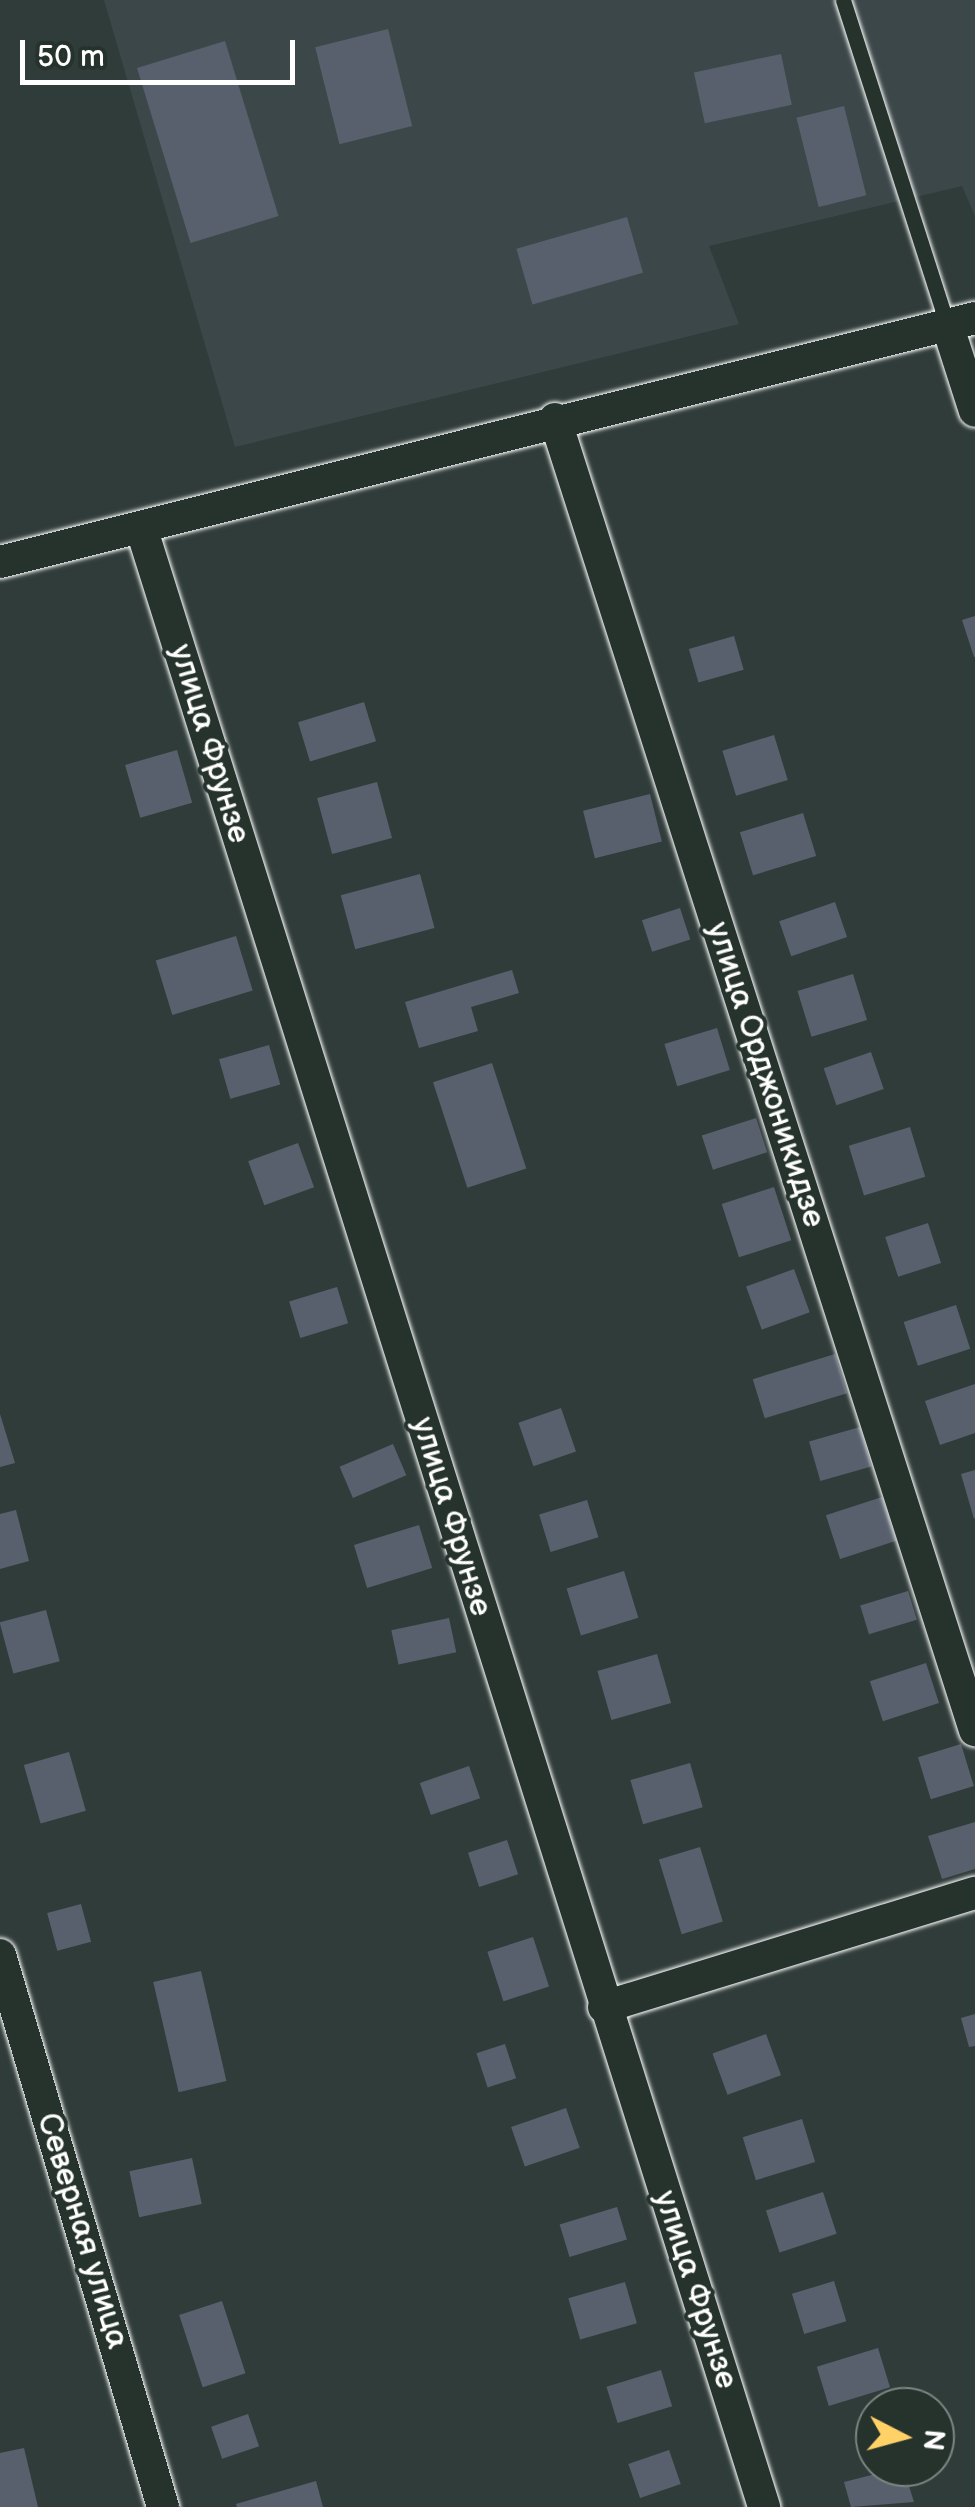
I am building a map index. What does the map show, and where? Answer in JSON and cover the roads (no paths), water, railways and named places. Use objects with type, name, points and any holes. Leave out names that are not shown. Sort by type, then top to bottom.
[{"type":"street","points":[[0,562],[961,321],[975,411]]},
{"type":"street","name":"улица Орджоникидзе","points":[[555,420],[975,1730]]},
{"type":"street","name":"улица Фрунзе","points":[[140,527],[764,2507]]},
{"type":"street","points":[[604,2007],[975,1892]]},
{"type":"street","name":"Северная улица","points":[[0,1956],[164,2507]]},
{"type":"lane","points":[[842,0],[961,321]]}]
